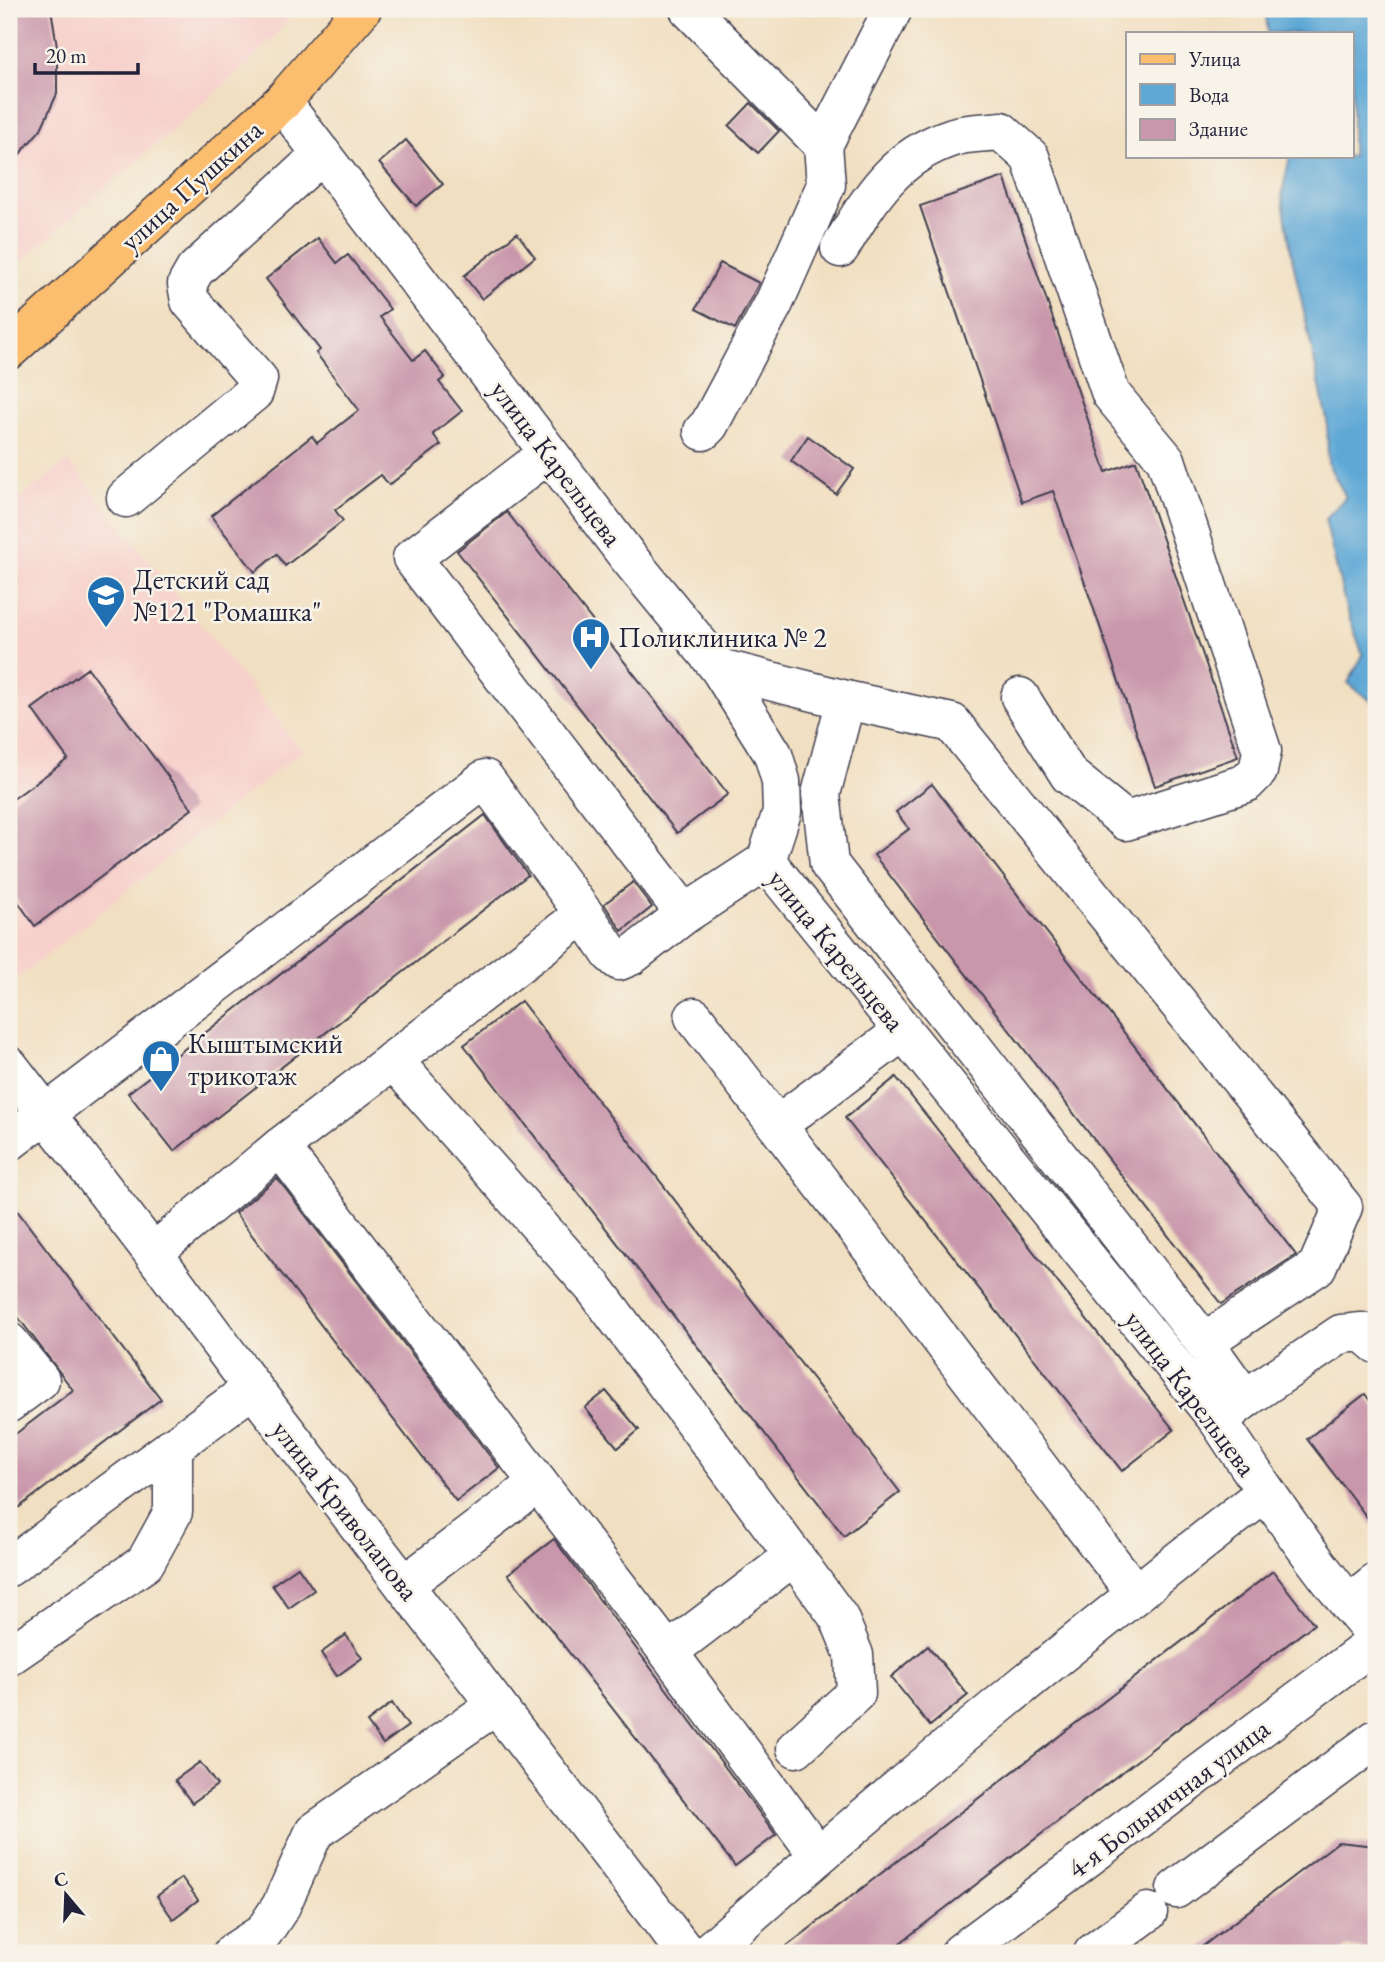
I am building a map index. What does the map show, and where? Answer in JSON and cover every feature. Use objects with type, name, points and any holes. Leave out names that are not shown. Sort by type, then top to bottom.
[{"type":"main road","name":"улица Пушкина","points":[[9,350],[282,102],[362,9]]},
{"type":"street","points":[[689,9],[823,145]]},
{"type":"street","points":[[703,431],[709,425],[774,303],[826,184],[823,145],[893,9]]},
{"type":"street","name":"улица Карельцева","points":[[282,102],[628,557],[719,668],[773,754],[781,782],[782,811],[765,861],[902,1032],[1231,1409],[1266,1492],[1363,1594],[1376,1636]]},
{"type":"street","points":[[840,248],[871,196],[905,160],[953,136],[1001,131],[1030,157],[1111,394],[1166,460],[1262,751],[1258,771],[1246,783],[1126,821],[1069,775],[1020,697]]},
{"type":"street","points":[[126,498],[254,392],[258,379],[190,302],[187,284],[195,270],[322,154]]},
{"type":"street","points":[[549,453],[412,558],[685,914]]},
{"type":"street","points":[[719,668],[952,723],[1343,1207],[1317,1267],[1204,1342]]},
{"type":"street","points":[[846,700],[821,797],[829,864],[1204,1342],[1231,1409],[1341,1335],[1362,1332],[1376,1344]]},
{"type":"street","points":[[9,1142],[485,779],[611,954],[619,961],[631,956],[685,914],[765,861]]},
{"type":"street","points":[[782,811],[821,797]]},
{"type":"street","points":[[153,1253],[280,1147],[584,914]]},
{"type":"street","points":[[694,1017],[1135,1593]]},
{"type":"street","points":[[777,1125],[902,1032]]},
{"type":"street","points":[[393,1060],[595,1289],[839,1618],[854,1656],[856,1693],[796,1748]]},
{"type":"street","name":"улица Криволапова","points":[[9,1066],[683,1950]]},
{"type":"street","points":[[280,1147],[668,1652],[818,1854]]},
{"type":"street","points":[[9,1342],[40,1380],[9,1403]]},
{"type":"street","points":[[9,1566],[253,1388]]},
{"type":"street","points":[[9,1656],[145,1563],[173,1512],[173,1446]]},
{"type":"street","points":[[404,1586],[538,1483]]},
{"type":"street","points":[[683,1950],[818,1854],[1135,1593],[1266,1492]]},
{"type":"street","points":[[668,1652],[794,1556]]},
{"type":"street","name":"4-я Больничная улица","points":[[960,1953],[1376,1642]]},
{"type":"street","points":[[232,1953],[263,1933],[281,1906],[314,1832],[496,1705]]},
{"type":"street","points":[[1093,1953],[1376,1740]]},
{"type":"shaded area","points":[[9,9],[298,9],[249,64],[9,272]]},
{"type":"shaded area","name":"Детский сад №121 \"Ромашка\"","points":[[68,460],[302,751],[17,979],[9,969],[9,508]]},
{"type":"water","points":[[1265,9],[1376,9],[1376,714],[1375,704],[1348,683],[1363,655],[1346,608],[1325,519],[1346,497],[1328,464],[1327,420],[1291,252],[1282,194],[1290,158],[1354,158],[1354,32],[1268,32]]},
{"type":"building","points":[[9,9],[51,9],[57,46],[57,94],[41,129],[9,167]]},
{"type":"building","points":[[751,103],[779,131],[758,153],[729,126]]},
{"type":"building","points":[[406,140],[443,184],[416,206],[379,163]]},
{"type":"building","points":[[1004,177],[1106,472],[1136,461],[1238,757],[1155,786],[1053,491],[1022,502],[920,206]]},
{"type":"building","points":[[517,233],[535,257],[482,299],[464,276]]},
{"type":"building","points":[[318,238],[337,263],[348,255],[390,309],[380,317],[413,360],[425,351],[445,377],[439,382],[462,411],[433,434],[441,445],[389,485],[381,475],[335,510],[343,521],[285,566],[277,554],[255,572],[211,516],[312,436],[317,443],[359,410],[316,353],[320,350],[266,279]]},
{"type":"building","points":[[720,263],[759,283],[735,329],[696,309]]},
{"type":"building","points":[[808,436],[854,469],[836,494],[791,461]]},
{"type":"building","name":"Поликлиника № 2","points":[[507,512],[728,794],[677,833],[457,551]]},
{"type":"building","points":[[88,668],[192,809],[35,926],[9,889],[9,802],[68,759],[32,709]]},
{"type":"building","points":[[932,784],[1296,1255],[1221,1304],[874,855],[909,829],[896,812]]},
{"type":"building","points":[[485,815],[528,875],[174,1151],[128,1093]]},
{"type":"building","points":[[633,882],[652,907],[622,931],[604,904]]},
{"type":"building","points":[[521,1001],[900,1492],[844,1536],[464,1045]]},
{"type":"building","points":[[896,1077],[1174,1430],[1122,1471],[845,1118]]},
{"type":"building","points":[[277,1178],[499,1468],[456,1501],[235,1213]]},
{"type":"building","points":[[9,1200],[161,1399],[9,1515],[9,1439],[73,1390],[9,1305]]},
{"type":"building","points":[[606,1391],[639,1430],[618,1448],[585,1408]]},
{"type":"building","points":[[1365,1394],[1376,1409],[1376,1529],[1307,1439]]},
{"type":"building","points":[[554,1539],[776,1835],[735,1866],[508,1574]]},
{"type":"building","points":[[298,1567],[314,1590],[289,1608],[272,1585]]},
{"type":"building","points":[[1273,1571],[1314,1624],[887,1953],[778,1953]]},
{"type":"building","points":[[346,1635],[362,1658],[337,1676],[321,1653]]},
{"type":"building","points":[[928,1646],[968,1695],[930,1726],[891,1677]]},
{"type":"building","points":[[392,1703],[408,1726],[383,1744],[367,1722]]},
{"type":"building","points":[[200,1762],[217,1785],[192,1803],[175,1780]]},
{"type":"building","points":[[1338,1842],[1376,1846],[1376,1950],[1347,1947],[1338,1953],[1194,1953]]},
{"type":"building","points":[[182,1878],[198,1900],[173,1919],[157,1896]]},
{"type":"place","name":"Детский сад №121 \"Ромашка\"","points":[[106,629]]},
{"type":"place","name":"Поликлиника № 2","points":[[591,671]]},
{"type":"place","name":"Кыштымский трикотаж","points":[[161,1093]]}]
